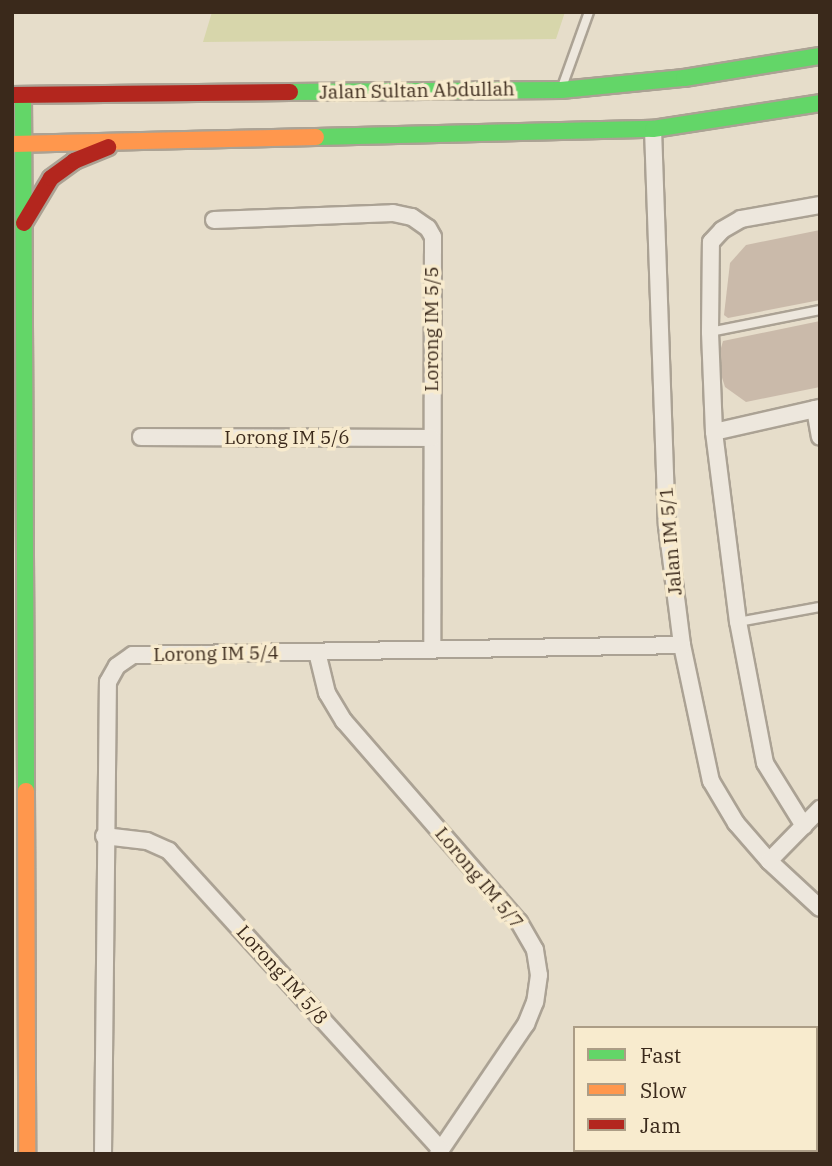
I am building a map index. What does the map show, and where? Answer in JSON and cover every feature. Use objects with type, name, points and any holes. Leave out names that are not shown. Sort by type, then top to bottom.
[{"type":"main road","name":"Jalan Sultan Abdullah","points":[[17,95],[561,90],[684,78],[820,56]]},
{"type":"main road","points":[[17,95],[21,237],[20,952],[27,1154]]},
{"type":"main road","points":[[17,144],[653,129],[820,103]]},
{"type":"main road","points":[[21,237],[26,216],[51,178],[74,161],[119,142]]},
{"type":"main road","points":[[12,251],[21,271]]},
{"type":"street","name":"Jalan IM 5/1","points":[[653,129],[667,526],[682,645],[711,781],[736,823],[769,861],[820,908]]},
{"type":"street","points":[[804,825],[765,763],[738,622],[714,432],[710,332],[711,242],[722,230],[741,219],[820,205]]},
{"type":"street","name":"Lorong IM 5/5","points":[[214,219],[393,214],[412,217],[428,228],[433,237],[432,649]]},
{"type":"street","points":[[714,432],[817,408],[820,437]]},
{"type":"street","name":"Lorong IM 5/6","points":[[141,437],[432,439]]},
{"type":"street","name":"Lorong IM 5/4","points":[[103,1154],[104,835],[108,682],[117,666],[134,655],[682,645]]},
{"type":"street","name":"Lorong IM 5/7","points":[[317,652],[327,693],[344,721],[519,922],[535,950],[539,975],[535,1002],[526,1024],[439,1152]]},
{"type":"street","points":[[769,861],[820,809]]},
{"type":"street","name":"Lorong IM 5/8","points":[[104,835],[147,841],[169,851],[439,1152]]},
{"type":"lane","points":[[561,90],[589,12]]},
{"type":"lane","points":[[710,332],[820,310]]},
{"type":"lane","points":[[738,622],[820,607]]},
{"type":"green space","points":[[212,12],[565,12],[556,39],[203,42]]},
{"type":"building","points":[[820,230],[820,300],[728,318],[724,315],[730,263],[746,245]]},
{"type":"building","points":[[820,321],[820,387],[746,402],[725,387],[717,362],[723,341]]},
{"type":"traffic: fast","points":[[290,92],[561,90],[684,78],[820,56]]},
{"type":"traffic: fast","points":[[23,95],[26,791]]},
{"type":"traffic: fast","points":[[316,137],[653,129],[820,103]]},
{"type":"traffic: slow","points":[[12,144],[316,137]]},
{"type":"traffic: slow","points":[[26,791],[27,1154]]},
{"type":"traffic: jam","points":[[12,95],[290,92]]},
{"type":"traffic: jam","points":[[24,223],[51,178],[74,161],[108,147]]}]
